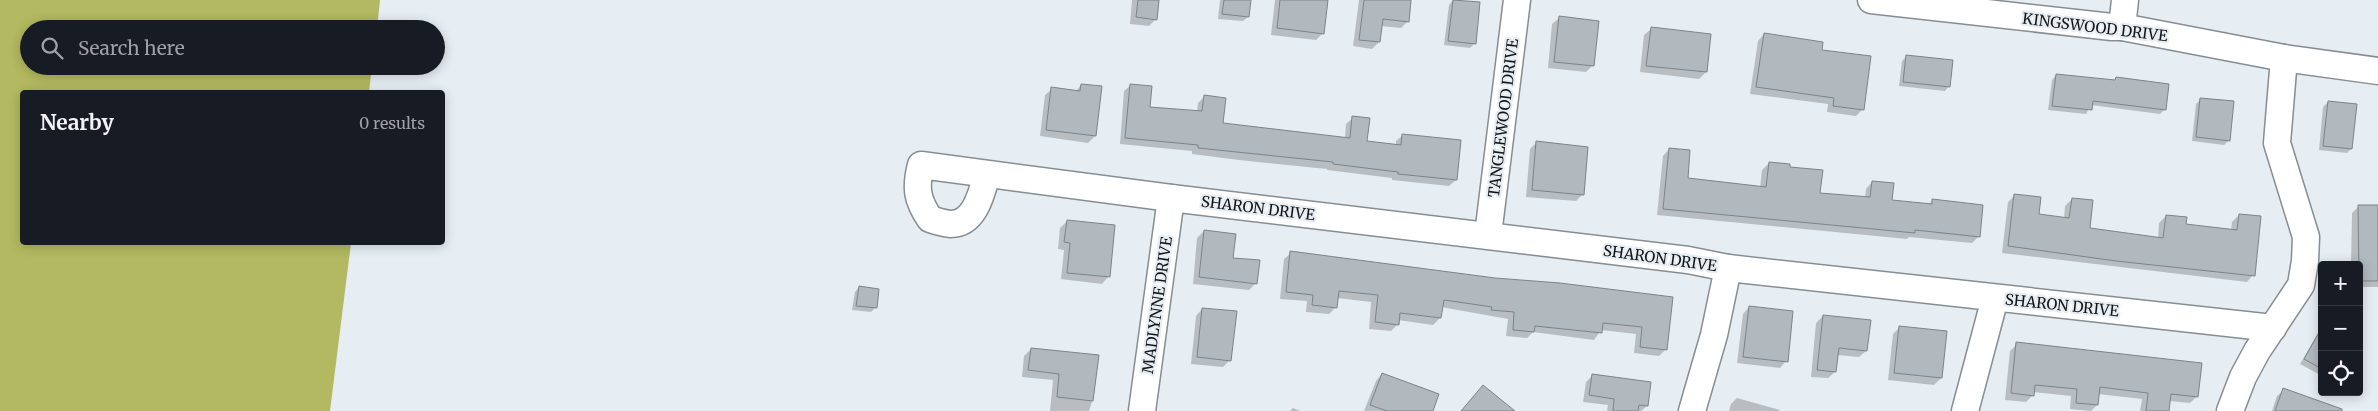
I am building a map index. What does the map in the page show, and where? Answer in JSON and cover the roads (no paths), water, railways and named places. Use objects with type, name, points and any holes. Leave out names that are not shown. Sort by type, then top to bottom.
[{"type":"street","name":"TANGLEWOOD DRIVE","points":[[1488,235],[1517,0]]},
{"type":"street","name":"KINGSWOOD DRIVE","points":[[1871,0],[2122,27],[2284,58],[2378,71]]},
{"type":"street","points":[[2122,27],[2125,0]]},
{"type":"street","points":[[2230,411],[2243,377],[2301,285],[2305,261],[2306,237],[2277,143],[2284,58]]},
{"type":"street","name":"SHARON DRIVE","points":[[987,174],[1688,260],[1728,268],[2273,328]]},
{"type":"street","name":"MADLYNNE DRIVE","points":[[1142,411],[1171,198]]},
{"type":"street","points":[[1692,411],[1714,335],[1728,268]]},
{"type":"street","points":[[1965,411],[1995,298]]}]
